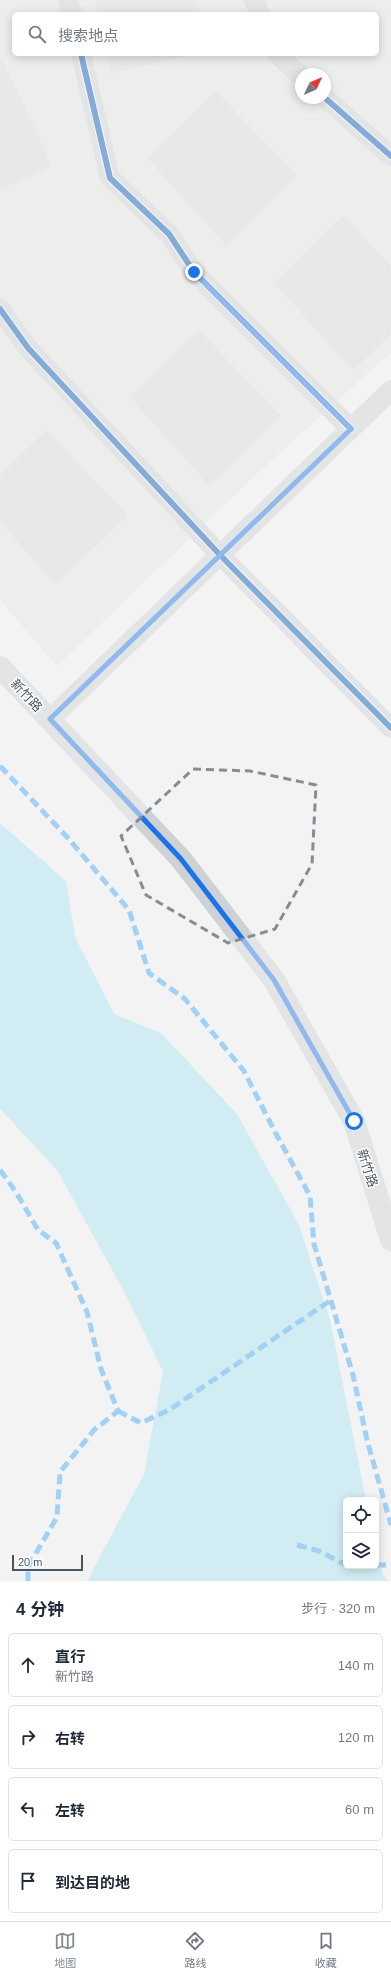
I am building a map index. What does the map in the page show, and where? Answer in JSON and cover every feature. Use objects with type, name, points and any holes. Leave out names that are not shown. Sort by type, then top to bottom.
[{"type":"main road","name":"新竹路","points":[[0,667],[181,859],[274,980],[354,1121],[391,1240]]},
{"type":"street","points":[[68,0],[71,12]]},
{"type":"street","points":[[254,0],[259,12]]},
{"type":"street","points":[[81,56],[110,178],[169,234],[194,272],[351,429]]},
{"type":"street","points":[[278,56],[295,71]]},
{"type":"street","points":[[331,103],[391,156]]},
{"type":"street","points":[[0,309],[28,348],[220,555],[391,728]]},
{"type":"street","points":[[50,719],[391,390]]},
{"type":"highlighted area","points":[[193,769],[250,771],[316,785],[312,864],[275,929],[228,943],[146,895],[121,836]]},
{"type":"shaded area","points":[[0,0],[391,0],[391,352],[248,482],[57,666],[0,600]]},
{"type":"water","points":[[0,823],[66,881],[75,937],[114,1014],[161,1033],[237,1114],[299,1225],[330,1320],[365,1497],[343,1497],[343,1569],[379,1569],[379,1562],[387,1581],[87,1581],[144,1474],[163,1372],[126,1295],[57,1170],[0,1109]]},
{"type":"building","points":[[95,0],[196,0],[199,12],[98,12]]},
{"type":"building","points":[[106,56],[186,56],[110,74]]},
{"type":"building","points":[[2,58],[52,166],[0,190],[0,60]]},
{"type":"building","points":[[216,91],[298,176],[226,246],[147,158]]},
{"type":"building","points":[[343,215],[391,266],[391,334],[353,371],[274,283]]},
{"type":"building","points":[[199,330],[281,415],[209,486],[130,397]]},
{"type":"building","points":[[46,430],[128,515],[56,585],[0,522],[0,475]]},
{"type":"marked path","points":[[0,766],[68,838],[129,910],[149,973],[185,999],[244,1071],[310,1196],[314,1244],[353,1375],[367,1440],[391,1525]]},
{"type":"marked path","points":[[0,1170],[16,1192],[38,1230],[56,1243],[87,1312],[101,1369],[118,1411],[94,1430],[60,1472],[57,1517],[28,1567],[28,1581]]},
{"type":"marked path","points":[[118,1411],[141,1423],[169,1410],[331,1300]]},
{"type":"marked path","points":[[297,1545],[319,1551],[343,1563]]},
{"type":"marked path","points":[[379,1565],[391,1565]]},
{"type":"cycle path","points":[[81,56],[110,178],[169,234],[194,272],[351,429]]},
{"type":"cycle path","points":[[331,103],[391,156]]},
{"type":"cycle path","points":[[0,309],[28,348],[220,555],[391,728]]},
{"type":"route","points":[[194,272],[351,429],[50,719],[181,859],[274,980],[354,1121]]}]
